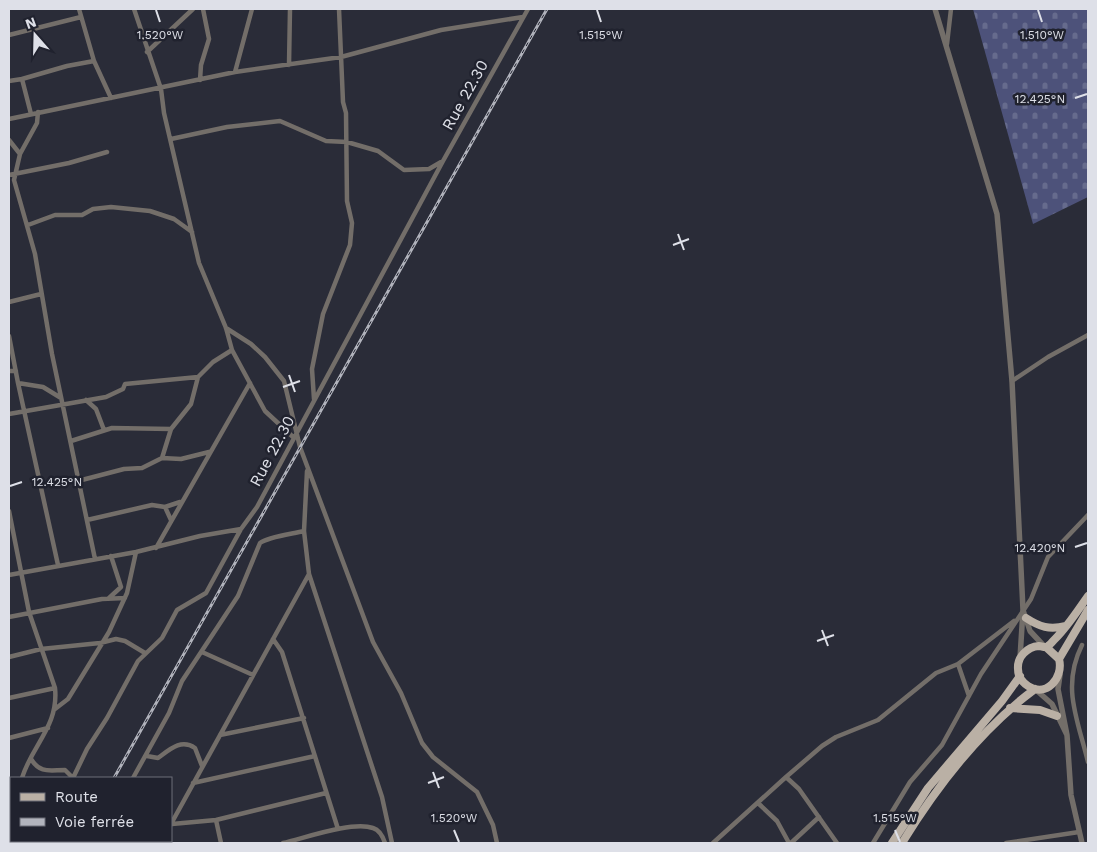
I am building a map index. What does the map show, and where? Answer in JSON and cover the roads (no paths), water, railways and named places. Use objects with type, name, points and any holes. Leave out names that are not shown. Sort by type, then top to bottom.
[{"type":"main road","points":[[1088,596],[1066,626],[1046,647],[1032,648],[1026,651],[1019,660],[1020,676],[1028,686],[1035,689],[1047,688],[1057,680],[1060,674],[1059,659],[1088,610]]},
{"type":"main road","points":[[1025,614],[1038,626],[1054,629],[1066,626]]},
{"type":"main road","points":[[1046,647],[1059,659]]},
{"type":"main road","points":[[892,843],[928,788],[1002,701],[1020,676]]},
{"type":"main road","points":[[902,843],[946,778],[1010,708],[1035,689]]},
{"type":"main road","points":[[1010,708],[1040,710],[1057,716]]},
{"type":"street","points":[[79,9],[94,61],[111,98]]},
{"type":"street","points":[[134,9],[161,89],[199,263],[226,328],[232,350],[265,412],[293,437]]},
{"type":"street","points":[[147,52],[194,9]]},
{"type":"street","points":[[200,80],[201,64],[209,39],[203,9]]},
{"type":"street","points":[[235,72],[252,9]]},
{"type":"street","points":[[289,65],[290,9]]},
{"type":"street","points":[[314,400],[312,369],[323,314],[350,245],[352,223],[347,201],[347,142],[339,9]]},
{"type":"street","name":"Rue 22.30","points":[[73,777],[87,749],[145,653],[155,647],[162,638],[177,610],[206,593],[241,529],[257,507],[296,431],[528,9]]},
{"type":"street","points":[[935,9],[997,214],[1012,382],[1025,614],[1019,660]]},
{"type":"street","points":[[947,44],[951,9]]},
{"type":"street","points":[[9,35],[81,17]]},
{"type":"street","points":[[9,119],[161,89],[235,72],[341,57],[441,30],[523,17]]},
{"type":"street","points":[[9,81],[22,80],[67,66],[94,61]]},
{"type":"street","points":[[22,80],[31,114]]},
{"type":"street","points":[[38,112],[37,123],[20,154],[15,174],[15,186],[28,225],[61,398],[95,559]]},
{"type":"street","points":[[171,140],[227,126],[280,121],[326,141],[347,142],[378,151],[404,170],[429,169],[443,161]]},
{"type":"street","points":[[9,140],[20,154]]},
{"type":"street","points":[[9,176],[69,163],[107,152]]},
{"type":"street","points":[[28,225],[55,215],[82,215],[93,209],[111,207],[150,211],[174,219],[193,232]]},
{"type":"street","points":[[9,302],[41,294]]},
{"type":"street","points":[[226,328],[251,344],[265,357],[284,381],[306,465],[364,625],[401,693],[422,743],[433,757],[477,792],[493,825],[497,843]]},
{"type":"street","points":[[1012,382],[1048,357],[1088,335]]},
{"type":"street","points":[[9,336],[58,565]]},
{"type":"street","points":[[9,414],[106,397],[123,388],[125,384],[198,376],[213,362],[232,350]]},
{"type":"street","points":[[9,371],[16,371]]},
{"type":"street","points":[[162,458],[171,429],[191,404],[198,376]]},
{"type":"street","points":[[18,383],[43,387],[61,398]]},
{"type":"street","points":[[156,548],[208,452],[250,384]]},
{"type":"street","points":[[86,400],[96,409],[104,430]]},
{"type":"street","points":[[71,441],[112,428],[171,429]]},
{"type":"street","points":[[78,481],[124,469],[142,468],[162,458],[181,459],[208,452]]},
{"type":"street","points":[[306,465],[304,530],[309,574],[382,797],[392,843]]},
{"type":"street","points":[[87,520],[152,505],[165,506],[181,501]]},
{"type":"street","points":[[165,506],[171,520]]},
{"type":"street","points":[[9,511],[23,572],[29,612],[55,688],[55,709],[48,728],[22,777]]},
{"type":"street","points":[[712,843],[786,777],[836,737],[878,720],[936,673],[958,664],[1025,614],[1048,557],[1088,515]]},
{"type":"street","points":[[9,575],[136,552],[241,529]]},
{"type":"street","points":[[134,777],[146,756],[182,681],[238,596],[260,544],[271,538],[281,538],[304,530]]},
{"type":"street","points":[[55,709],[61,706],[76,688],[100,643],[109,632],[125,598],[136,552]]},
{"type":"street","points":[[109,598],[121,587],[111,556]]},
{"type":"street","points":[[172,824],[309,574]]},
{"type":"street","points":[[9,617],[109,598],[125,598]]},
{"type":"street","points":[[1025,614],[1032,635],[1046,647]]},
{"type":"street","points":[[873,843],[910,782],[942,745],[969,696],[1016,620]]},
{"type":"street","points":[[9,657],[41,649],[100,643],[116,639],[125,641],[145,653]]},
{"type":"street","points":[[273,640],[282,652],[338,829]]},
{"type":"street","points":[[1082,645],[1072,671],[1070,690],[1088,762]]},
{"type":"street","points":[[202,652],[253,675]]},
{"type":"street","points":[[958,664],[969,696]]},
{"type":"street","points":[[1060,674],[1058,689],[1067,735],[1071,795],[1082,843]]},
{"type":"street","points":[[9,698],[55,688]]},
{"type":"street","points":[[1035,689],[1052,704],[1067,735]]},
{"type":"street","points":[[220,735],[304,718]]},
{"type":"street","points":[[9,738],[48,728]]},
{"type":"street","points":[[146,756],[158,758],[173,746],[187,745],[195,748],[202,767]]},
{"type":"street","points":[[193,783],[315,756]]},
{"type":"street","points":[[31,759],[40,769],[53,772],[65,770],[72,777]]},
{"type":"street","points":[[786,777],[799,789],[835,843]]},
{"type":"street","points":[[172,824],[216,820],[326,793]]},
{"type":"street","points":[[758,803],[778,821],[790,843],[818,817]]},
{"type":"street","points":[[216,820],[221,843]]},
{"type":"street","points":[[286,843],[338,829],[371,828],[379,832],[385,843]]},
{"type":"street","points":[[1006,843],[1079,832]]},
{"type":"railway","points":[[115,777],[547,9]]}]
